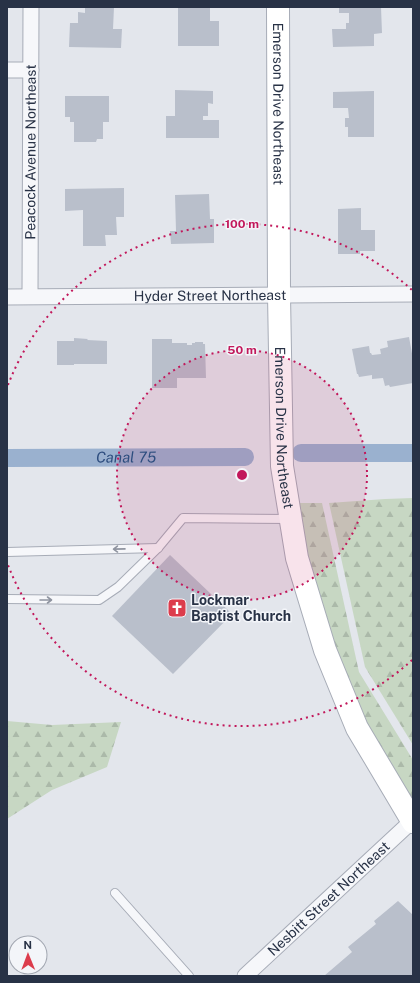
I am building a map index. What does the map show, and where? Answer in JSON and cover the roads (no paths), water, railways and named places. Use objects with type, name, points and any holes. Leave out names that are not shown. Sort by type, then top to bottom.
[{"type":"street","name":"Peacock Avenue Northeast","points":[[30,296],[31,7]]},
{"type":"street","name":"Emerson Drive Northeast","points":[[278,7],[278,295],[282,466],[297,558],[325,650],[357,728],[412,822]]},
{"type":"street","points":[[7,70],[31,70]]},
{"type":"street","name":"Hyder Street Northeast","points":[[7,297],[413,294]]},
{"type":"street","name":"Nesbitt Street Northeast","points":[[245,976],[412,822]]},
{"type":"lane","points":[[7,599],[99,600],[118,587],[158,548],[183,518],[291,519]]},
{"type":"lane","points":[[7,552],[158,548]]},
{"type":"lane","points":[[115,894],[189,976]]},
{"type":"waterway","name":"Canal 75","points":[[301,453],[413,453]]},
{"type":"waterway","name":"Canal 75","points":[[7,458],[245,457]]},
{"type":"place","name":"Lockmar Baptist Church","points":[[177,608]]}]
